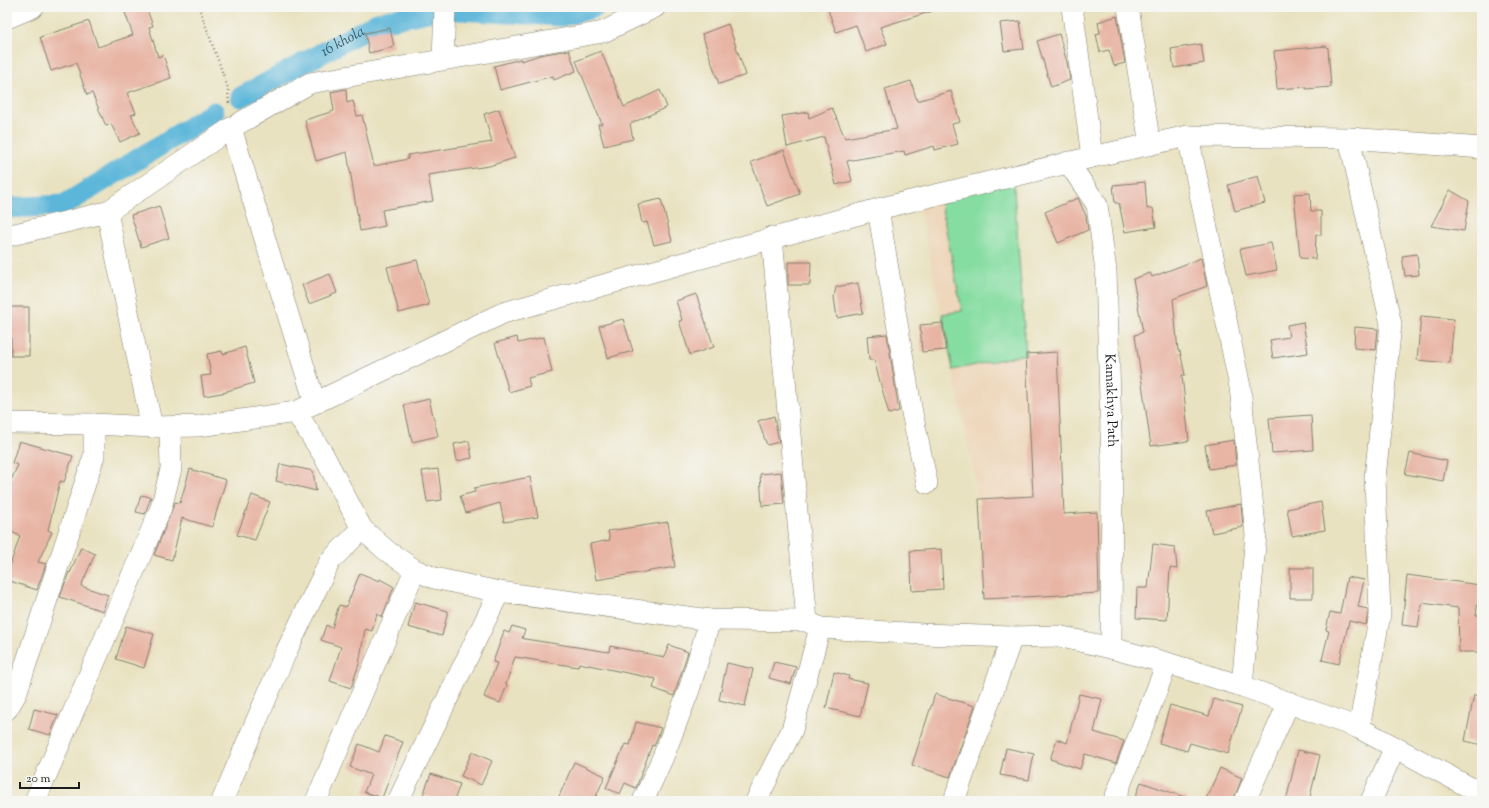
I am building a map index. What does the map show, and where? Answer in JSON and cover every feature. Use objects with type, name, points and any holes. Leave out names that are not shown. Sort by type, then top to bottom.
[{"type":"street","points":[[7,18],[33,7]]},
{"type":"street","points":[[443,56],[445,7]]},
{"type":"street","points":[[7,236],[107,212],[231,128],[310,83],[443,56],[602,32],[655,7]]},
{"type":"street","points":[[1072,7],[1092,157]]},
{"type":"street","points":[[1128,7],[1150,145]]},
{"type":"street","points":[[231,128],[315,403]]},
{"type":"street","points":[[1188,136],[1240,387],[1256,535],[1242,686]]},
{"type":"street","points":[[7,423],[94,424],[161,427],[199,426],[296,412],[503,313],[772,237],[878,209],[1068,162],[1188,136],[1349,138],[1482,148]]},
{"type":"street","points":[[1349,138],[1391,324],[1375,478],[1380,614],[1359,728]]},
{"type":"street","name":"Kamakhya Path","points":[[1068,162],[1097,205],[1106,271],[1112,464],[1111,648]]},
{"type":"street","points":[[878,209],[912,413],[927,483]]},
{"type":"street","points":[[35,801],[161,508],[171,469],[107,212]]},
{"type":"street","points":[[756,801],[792,730],[814,624],[772,237]]},
{"type":"street","points":[[296,412],[323,454],[362,529],[387,551],[415,570],[434,578],[499,592],[710,620],[814,624],[922,634],[1012,637],[1058,636],[1111,648],[1242,686],[1359,728],[1482,794]]},
{"type":"street","points":[[7,709],[16,694],[94,456],[94,424]]},
{"type":"street","points":[[222,801],[286,652],[330,561],[362,529]]},
{"type":"street","points":[[316,801],[415,570]]},
{"type":"street","points":[[398,801],[499,592]]},
{"type":"street","points":[[643,801],[663,757],[689,690],[710,620]]},
{"type":"street","points":[[954,801],[1012,637]]},
{"type":"street","points":[[1114,801],[1166,663]]},
{"type":"street","points":[[1245,801],[1289,702]]},
{"type":"street","points":[[1371,801],[1395,747]]},
{"type":"path","points":[[200,7],[228,88],[231,128]]},
{"type":"shaded area","points":[[1013,176],[1026,354],[1033,495],[979,499],[918,199]]},
{"type":"green space","points":[[1013,176],[1026,354],[953,370],[942,314],[962,311],[939,194]]},
{"type":"building","points":[[123,7],[146,7],[153,26],[149,27],[158,57],[163,55],[171,78],[127,93],[136,113],[131,115],[140,133],[120,142],[111,124],[106,126],[92,93],[87,95],[76,63],[51,71],[40,37],[89,21],[98,47],[133,35]]},
{"type":"building","points":[[827,7],[932,7],[933,11],[880,27],[887,44],[866,52],[856,25],[836,32]]},
{"type":"building","points":[[1117,16],[1125,63],[1114,66],[1109,50],[1100,52],[1096,34],[1100,33],[1098,22]]},
{"type":"building","points":[[1020,21],[1024,49],[1004,51],[1000,23]]},
{"type":"building","points":[[728,24],[746,75],[719,84],[702,34]]},
{"type":"building","points":[[390,28],[394,47],[369,53],[365,33]]},
{"type":"building","points":[[1059,34],[1067,62],[1070,80],[1051,87],[1037,41]]},
{"type":"building","points":[[1201,44],[1204,63],[1174,68],[1171,49]]},
{"type":"building","points":[[1326,46],[1328,48],[1331,87],[1277,89],[1274,51]]},
{"type":"building","points":[[569,50],[576,71],[554,80],[553,76],[500,90],[494,66],[521,59],[521,61],[540,55]]},
{"type":"building","points":[[601,51],[624,107],[660,90],[667,107],[630,124],[633,139],[604,146],[598,124],[602,124],[576,61]]},
{"type":"building","points":[[911,81],[917,101],[951,91],[960,122],[952,124],[958,144],[935,150],[934,146],[905,155],[904,151],[847,161],[852,181],[836,185],[824,137],[787,147],[782,116],[808,112],[809,118],[832,108],[845,138],[897,129],[885,89]]},
{"type":"building","points":[[346,89],[347,103],[353,101],[357,116],[362,115],[374,166],[408,159],[408,155],[492,142],[484,114],[499,109],[515,158],[489,166],[428,175],[433,201],[382,210],[385,226],[360,231],[347,152],[316,161],[305,120],[334,111],[331,92]]},
{"type":"building","points":[[784,150],[800,194],[767,206],[751,162]]},
{"type":"building","points":[[1258,176],[1265,203],[1235,211],[1228,185]]},
{"type":"building","points":[[1145,182],[1147,209],[1153,208],[1156,227],[1125,232],[1119,203],[1115,203],[1113,185]]},
{"type":"building","points":[[1450,190],[1469,201],[1464,231],[1431,226]]},
{"type":"building","points":[[1310,193],[1311,211],[1321,211],[1321,235],[1316,234],[1315,259],[1300,258],[1294,194]]},
{"type":"building","points":[[1078,198],[1086,216],[1088,230],[1058,243],[1045,212]]},
{"type":"building","points":[[661,199],[672,241],[654,245],[647,222],[642,223],[638,204]]},
{"type":"building","points":[[159,206],[169,238],[141,247],[131,215]]},
{"type":"building","points":[[1271,243],[1277,270],[1246,276],[1240,249]]},
{"type":"building","points":[[1417,254],[1419,275],[1405,276],[1402,256]]},
{"type":"building","points":[[1201,258],[1207,286],[1173,299],[1178,351],[1180,351],[1185,375],[1182,375],[1189,441],[1151,446],[1135,335],[1143,332],[1133,279],[1150,273],[1152,277]]},
{"type":"building","points":[[417,260],[429,305],[399,313],[387,267]]},
{"type":"building","points":[[788,262],[811,262],[810,285],[788,285]]},
{"type":"building","points":[[330,274],[337,293],[309,304],[302,285]]},
{"type":"building","points":[[858,283],[863,313],[837,318],[834,297],[836,287]]},
{"type":"building","points":[[696,294],[714,347],[690,355],[679,321],[682,320],[676,301]]},
{"type":"building","points":[[7,307],[29,307],[29,356],[11,356],[11,337],[7,336]]},
{"type":"building","points":[[1421,316],[1454,319],[1450,363],[1417,360]]},
{"type":"building","points":[[623,319],[633,351],[608,358],[599,326]]},
{"type":"building","points":[[1303,322],[1308,353],[1273,358],[1270,340],[1289,337],[1287,325]]},
{"type":"building","points":[[943,323],[946,350],[922,352],[920,325]]},
{"type":"building","points":[[1355,327],[1378,329],[1376,350],[1354,348]]},
{"type":"building","points":[[887,334],[899,411],[889,414],[874,360],[869,360],[867,336]]},
{"type":"building","points":[[517,337],[518,343],[544,337],[552,372],[528,378],[530,386],[509,392],[495,343]]},
{"type":"building","points":[[245,347],[254,383],[227,392],[204,396],[201,376],[211,375],[207,354],[222,351],[223,354]]},
{"type":"building","points":[[1057,352],[1064,514],[1097,512],[1099,593],[984,599],[979,499],[1033,496],[1026,354]]},
{"type":"building","points":[[429,399],[438,436],[412,442],[404,405]]},
{"type":"building","points":[[1311,415],[1313,450],[1272,453],[1269,418]]},
{"type":"building","points":[[774,416],[779,442],[767,445],[758,421]]},
{"type":"building","points":[[1234,440],[1236,465],[1209,469],[1205,445]]},
{"type":"building","points":[[19,441],[73,456],[64,482],[60,481],[48,530],[52,532],[38,562],[46,564],[37,590],[7,580],[7,574],[20,536],[7,530],[7,489],[18,465],[12,463]]},
{"type":"building","points":[[469,441],[472,458],[457,461],[454,444]]},
{"type":"building","points":[[1410,453],[1447,461],[1443,481],[1405,474]]},
{"type":"building","points":[[280,464],[313,471],[316,491],[276,481]]},
{"type":"building","points":[[190,469],[226,480],[212,527],[182,518],[172,560],[154,555],[175,502],[180,503]]},
{"type":"building","points":[[438,469],[442,500],[427,502],[422,471]]},
{"type":"building","points":[[781,472],[784,504],[762,506],[760,474]]},
{"type":"building","points":[[530,477],[538,517],[504,522],[500,503],[466,513],[460,496],[475,492],[474,488]]},
{"type":"building","points":[[141,495],[151,497],[145,514],[136,512]]},
{"type":"building","points":[[252,495],[270,502],[255,540],[237,535]]},
{"type":"building","points":[[1321,502],[1325,530],[1292,536],[1287,509]]},
{"type":"building","points":[[1241,504],[1243,527],[1212,533],[1207,511]]},
{"type":"building","points":[[668,522],[675,567],[596,580],[590,544],[610,540],[608,531]]},
{"type":"building","points":[[1153,544],[1175,547],[1177,569],[1170,568],[1167,620],[1136,618],[1137,588],[1148,588]]},
{"type":"building","points":[[81,547],[95,554],[81,586],[108,595],[103,611],[60,597],[69,572],[70,573]]},
{"type":"building","points":[[941,549],[943,589],[912,591],[910,551]]},
{"type":"building","points":[[1290,568],[1313,568],[1313,598],[1290,598]]},
{"type":"building","points":[[360,573],[379,581],[380,579],[394,587],[382,617],[377,614],[372,631],[365,629],[359,664],[351,688],[330,681],[341,647],[321,640],[326,625],[332,628],[339,605],[346,607]]},
{"type":"building","points":[[1407,575],[1480,585],[1476,615],[1482,615],[1482,652],[1459,652],[1458,608],[1422,603],[1418,627],[1402,625]]},
{"type":"building","points":[[1347,577],[1364,580],[1358,607],[1368,609],[1368,613],[1366,625],[1349,621],[1339,664],[1322,660],[1329,631],[1326,630],[1330,612],[1340,614]]},
{"type":"building","points":[[415,602],[448,611],[442,636],[408,627]]},
{"type":"building","points":[[126,626],[154,634],[144,668],[116,659]]},
{"type":"building","points":[[512,626],[525,630],[522,638],[525,639],[609,652],[610,646],[664,657],[669,645],[688,652],[674,696],[653,688],[656,679],[579,663],[578,667],[515,657],[500,703],[484,697],[497,663],[493,662],[504,631],[509,633]]},
{"type":"building","points":[[774,662],[796,667],[791,684],[769,678]]},
{"type":"building","points":[[727,663],[753,669],[745,706],[719,700]]},
{"type":"building","points":[[834,672],[849,676],[848,679],[868,683],[860,716],[826,708]]},
{"type":"building","points":[[935,694],[975,706],[950,777],[912,765]]},
{"type":"building","points":[[1079,694],[1102,699],[1094,732],[1124,741],[1116,763],[1085,754],[1080,769],[1050,759],[1057,739],[1067,743]]},
{"type":"building","points":[[1474,695],[1482,696],[1482,745],[1465,741]]},
{"type":"building","points":[[1214,699],[1242,707],[1228,754],[1190,743],[1187,751],[1159,743],[1170,705],[1209,716]]},
{"type":"building","points":[[34,709],[58,715],[50,735],[29,729]]},
{"type":"building","points":[[636,722],[661,728],[654,746],[652,745],[636,788],[625,783],[620,794],[606,788],[625,744],[630,745]]},
{"type":"building","points":[[385,736],[403,742],[382,798],[364,792],[371,775],[350,767],[359,744],[379,752]]},
{"type":"building","points":[[1006,748],[1034,754],[1029,780],[1000,775]]},
{"type":"building","points":[[1298,750],[1320,755],[1309,801],[1286,801]]},
{"type":"building","points":[[472,752],[492,761],[481,785],[461,776]]},
{"type":"building","points":[[574,762],[605,776],[594,801],[557,801]]},
{"type":"building","points":[[1220,768],[1242,778],[1233,801],[1205,801]]},
{"type":"building","points":[[431,774],[460,784],[454,801],[441,801],[423,795]]},
{"type":"building","points":[[1141,782],[1187,798],[1187,801],[1134,801]]},
{"type":"waterway","name":"16 khola","points":[[241,97],[377,23],[441,9],[562,16],[595,7]]},
{"type":"waterway","name":"16 khola","points":[[7,208],[64,205],[214,112]]}]
